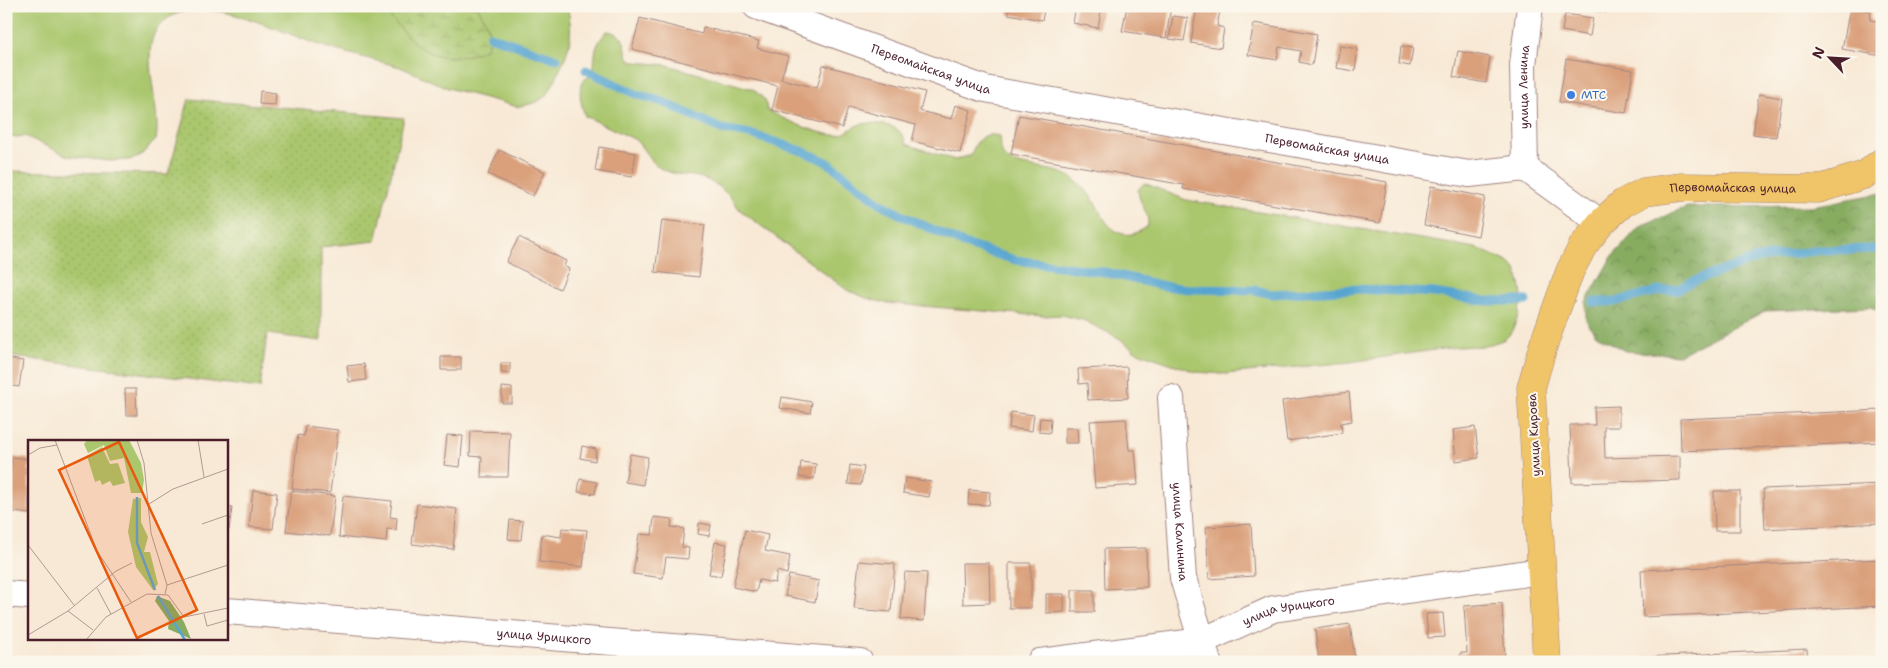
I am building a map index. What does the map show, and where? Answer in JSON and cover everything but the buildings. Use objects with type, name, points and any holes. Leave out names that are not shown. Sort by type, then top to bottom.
[{"type":"main road","name":"Первомайская улица","points":[[1601,223],[1623,203],[1644,192],[1682,186],[1819,189],[1864,175],[1882,162]]},
{"type":"main road","name":"улица Кирова","points":[[1547,662],[1532,388],[1543,346],[1570,271],[1583,246],[1601,223]]},
{"type":"street","name":"Первомайская улица","points":[[756,6],[985,89],[1470,174],[1525,168]]},
{"type":"street","name":"улица Ленина","points":[[1525,168],[1523,65],[1530,6]]},
{"type":"street","points":[[1525,168],[1601,223]]},
{"type":"street","name":"улица Калинина","points":[[1171,398],[1183,578],[1205,652]]},
{"type":"street","name":"улица Урицкого","points":[[1040,662],[1205,652],[1273,609],[1541,571]]},
{"type":"street","points":[[6,594],[28,596]]},
{"type":"street","name":"улица Урицкого","points":[[228,611],[860,662]]},
{"type":"green space","points":[[6,6],[567,6],[570,41],[548,93],[538,101],[518,107],[448,88],[400,67],[316,44],[235,15],[208,10],[186,11],[173,15],[162,23],[152,40],[150,67],[156,113],[156,140],[139,157],[129,160],[109,161],[68,156],[25,136],[6,138]]},
{"type":"green space","points":[[377,6],[477,6],[488,30],[487,48],[479,52],[454,57],[428,52],[414,43]]},
{"type":"green space","points":[[607,31],[620,36],[628,58],[635,62],[667,65],[753,89],[765,100],[767,110],[817,132],[838,135],[861,124],[876,123],[887,125],[899,131],[904,137],[906,144],[955,160],[971,155],[978,141],[984,136],[1000,136],[1002,153],[1008,160],[1057,171],[1073,179],[1090,195],[1103,218],[1110,226],[1124,234],[1135,233],[1148,226],[1147,216],[1138,190],[1144,183],[1186,200],[1476,248],[1508,262],[1516,269],[1522,297],[1518,316],[1511,334],[1503,340],[1485,346],[1456,347],[1350,362],[1225,374],[1196,372],[1143,354],[1134,350],[1119,338],[1083,320],[1062,315],[1043,316],[885,303],[866,298],[847,290],[740,210],[731,198],[715,184],[702,178],[676,174],[660,168],[634,139],[585,116],[580,94],[582,81],[593,71],[597,46]]},
{"type":"green space","points":[[189,99],[404,118],[376,241],[321,247],[321,341],[267,334],[260,388],[6,356],[6,171],[168,174]]},
{"type":"green space","points":[[1882,193],[1882,313],[1871,307],[1765,311],[1679,355],[1625,351],[1595,334],[1586,320],[1586,302],[1611,258],[1640,226],[1687,207],[1812,206]]},
{"type":"waterway","points":[[490,36],[557,59]]},
{"type":"waterway","points":[[586,70],[636,94],[663,102],[721,129],[750,134],[802,151],[827,162],[880,203],[901,215],[964,244],[1015,260],[1104,272],[1164,286],[1189,289],[1255,290],[1272,294],[1357,289],[1434,293],[1486,301],[1526,301]]},
{"type":"waterway","points":[[1594,302],[1614,302],[1658,291],[1679,289],[1691,282],[1759,258],[1823,250],[1882,249]]},
{"type":"place","name":"МТС","points":[[1571,95]]}]
